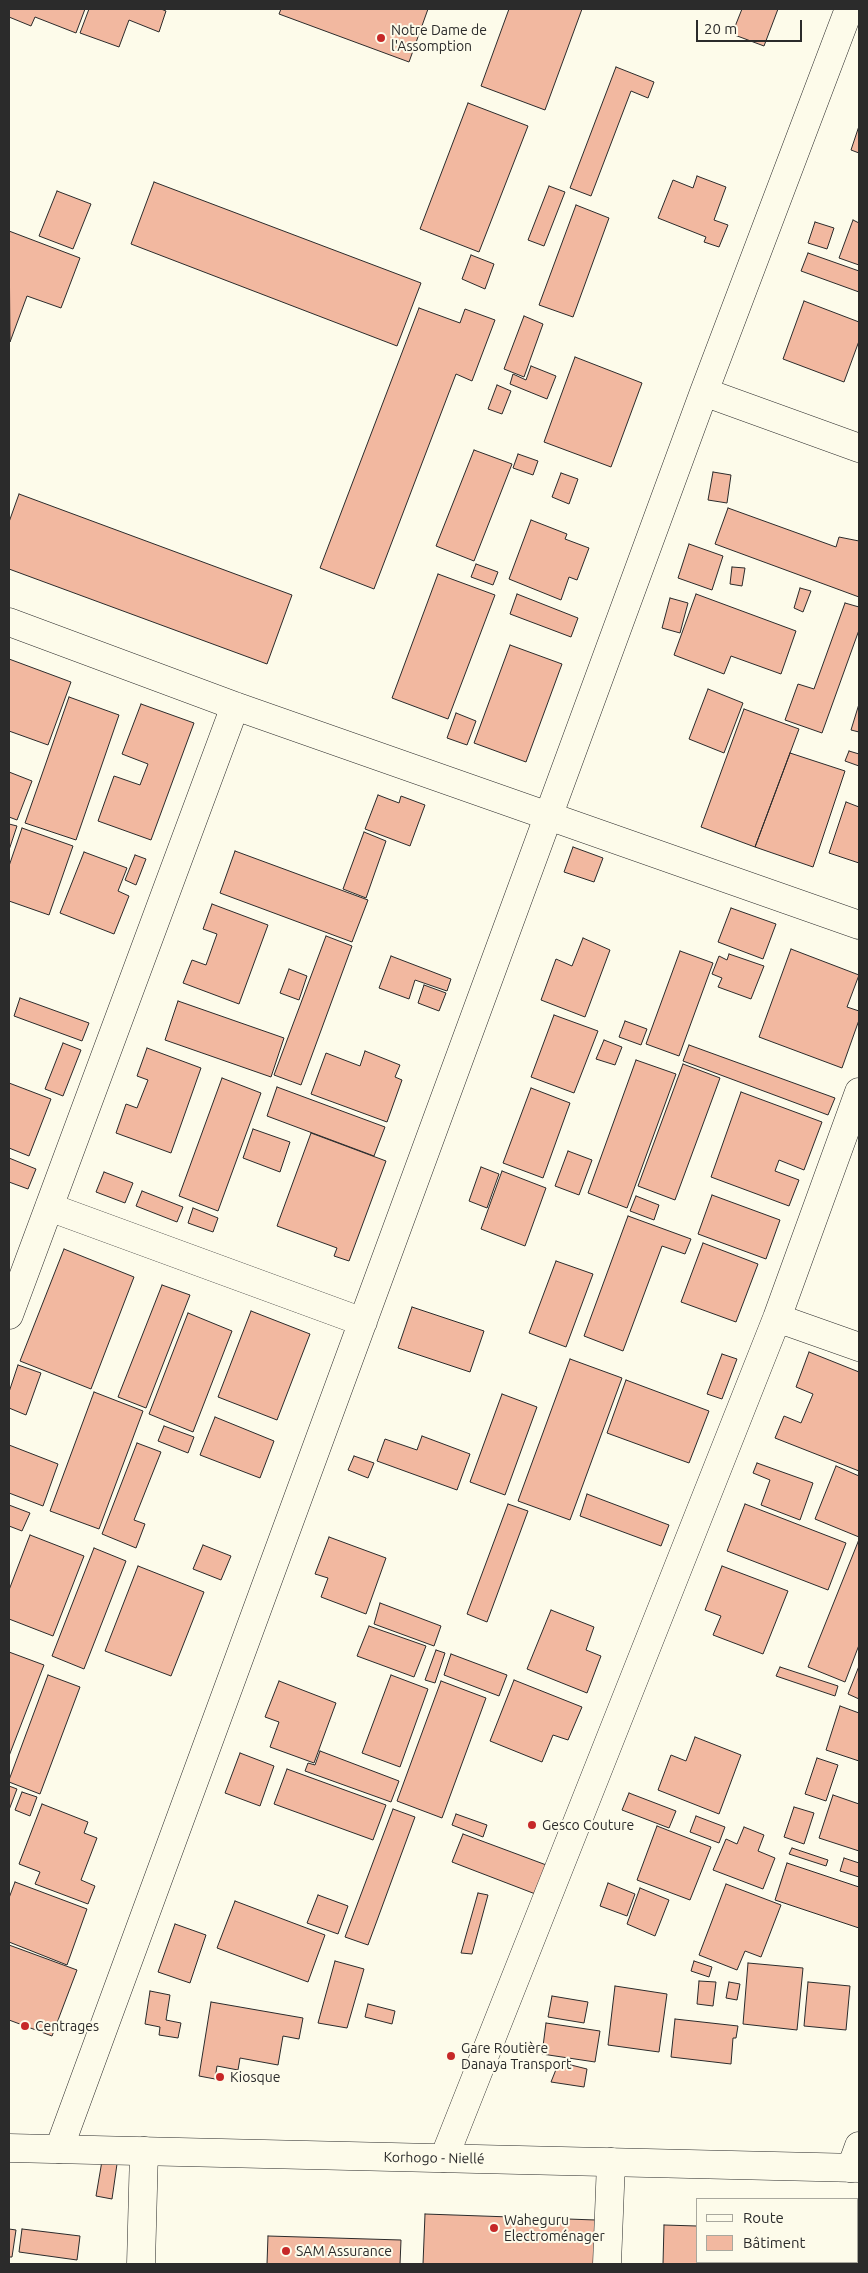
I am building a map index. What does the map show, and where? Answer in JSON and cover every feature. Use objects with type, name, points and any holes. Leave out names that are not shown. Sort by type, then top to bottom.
[{"type":"street","points":[[59,2149],[704,392],[848,9]]},
{"type":"street","points":[[704,392],[859,448]]},
{"type":"street","points":[[9,622],[235,706],[859,925]]},
{"type":"street","points":[[9,1316],[235,706]]},
{"type":"street","points":[[444,2158],[777,1318],[859,1092]]},
{"type":"street","points":[[49,1207],[363,1322]]},
{"type":"street","points":[[777,1318],[859,1347]]},
{"type":"street","name":"Korhogo - Niellé","points":[[9,2148],[611,2162],[857,2161]]},
{"type":"street","points":[[141,2264],[144,2151]]},
{"type":"street","points":[[607,2264],[611,2162]]},
{"type":"building","points":[[9,9],[85,9],[76,33],[35,17],[31,26],[9,17]]},
{"type":"building","points":[[89,9],[161,9],[166,11],[159,32],[129,20],[119,47],[80,33]]},
{"type":"building","name":"Notre Dame de l'Assomption","points":[[281,9],[428,9],[409,62],[279,14]]},
{"type":"building","points":[[509,9],[582,9],[545,110],[481,86]]},
{"type":"building","points":[[742,9],[778,9],[764,46],[732,34]]},
{"type":"building","points":[[616,67],[654,82],[648,98],[631,91],[591,196],[570,188]]},
{"type":"building","points":[[468,103],[528,126],[479,252],[420,229]]},
{"type":"building","points":[[859,126],[859,153],[851,150]]},
{"type":"building","points":[[697,176],[726,187],[714,220],[728,225],[719,247],[704,242],[706,237],[658,218],[673,180],[693,188]]},
{"type":"building","points":[[154,182],[421,283],[397,346],[131,244]]},
{"type":"building","points":[[549,186],[565,192],[544,246],[528,240]]},
{"type":"building","points":[[57,191],[91,204],[73,249],[39,236]]},
{"type":"building","points":[[576,205],[609,218],[573,317],[539,305]]},
{"type":"building","points":[[853,220],[859,223],[859,265],[839,258]]},
{"type":"building","points":[[815,222],[834,228],[827,249],[808,243]]},
{"type":"building","points":[[9,231],[80,258],[61,308],[27,296],[10,342]]},
{"type":"building","points":[[808,253],[859,271],[859,292],[801,271]]},
{"type":"building","points":[[471,255],[494,264],[485,289],[462,279]]},
{"type":"building","points":[[804,301],[859,322],[859,341],[844,382],[783,359]]},
{"type":"building","points":[[419,308],[460,323],[465,309],[495,320],[472,381],[456,374],[374,589],[320,568]]},
{"type":"building","points":[[524,316],[543,324],[524,377],[504,369]]},
{"type":"building","points":[[575,357],[642,383],[611,467],[544,442]]},
{"type":"building","points":[[531,366],[556,376],[547,399],[510,384],[513,374],[526,380]]},
{"type":"building","points":[[497,385],[511,391],[502,414],[488,409]]},
{"type":"building","points":[[474,450],[512,464],[474,561],[436,546]]},
{"type":"building","points":[[518,454],[538,461],[533,475],[513,468]]},
{"type":"building","points":[[713,472],[731,475],[727,503],[708,500]]},
{"type":"building","points":[[561,473],[578,479],[569,504],[552,497]]},
{"type":"building","points":[[19,494],[292,595],[267,664],[9,569],[9,522]]},
{"type":"building","points":[[728,508],[836,547],[839,537],[859,541],[859,597],[715,544]]},
{"type":"building","points":[[531,520],[567,534],[565,539],[589,548],[577,580],[569,577],[561,600],[509,579]]},
{"type":"building","points":[[689,544],[723,556],[712,590],[678,578]]},
{"type":"building","points":[[476,564],[498,572],[493,585],[471,577]]},
{"type":"building","points":[[732,567],[745,568],[742,586],[730,584]]},
{"type":"building","points":[[438,574],[495,595],[448,719],[392,698]]},
{"type":"building","points":[[800,588],[811,591],[803,612],[794,608]]},
{"type":"building","points":[[517,594],[578,618],[571,637],[510,614]]},
{"type":"building","points":[[696,594],[796,631],[781,674],[731,656],[724,674],[674,655]]},
{"type":"building","points":[[670,598],[688,603],[680,633],[662,628]]},
{"type":"building","points":[[845,603],[859,607],[859,630],[822,733],[785,720],[798,684],[814,689]]},
{"type":"building","points":[[510,645],[562,664],[526,762],[474,743]]},
{"type":"building","points":[[9,659],[71,682],[48,745],[9,731]]},
{"type":"building","points":[[708,689],[743,703],[724,753],[689,739]]},
{"type":"building","points":[[69,697],[119,715],[76,840],[25,823]]},
{"type":"building","points":[[141,704],[194,723],[151,840],[98,821],[114,776],[140,785],[148,764],[122,754]]},
{"type":"building","points":[[859,704],[859,732],[851,730]]},
{"type":"building","points":[[744,709],[799,729],[755,847],[701,827]]},
{"type":"building","points":[[456,713],[476,721],[467,745],[447,738]]},
{"type":"building","points":[[849,751],[859,754],[859,766],[845,761]]},
{"type":"building","points":[[790,753],[845,771],[813,867],[755,847]]},
{"type":"building","points":[[9,772],[32,781],[17,820],[9,817]]},
{"type":"building","points":[[378,795],[399,803],[401,796],[425,805],[410,846],[365,829]]},
{"type":"building","points":[[846,802],[859,807],[859,863],[829,853]]},
{"type":"building","points":[[9,824],[17,826],[9,850]]},
{"type":"building","points":[[22,828],[73,846],[49,915],[9,901],[9,866]]},
{"type":"building","points":[[364,832],[386,841],[366,898],[343,889]]},
{"type":"building","points":[[573,847],[603,858],[594,882],[564,872]]},
{"type":"building","points":[[235,851],[368,900],[352,942],[220,893]]},
{"type":"building","points":[[84,852],[127,868],[118,891],[129,896],[114,934],[60,913]]},
{"type":"building","points":[[135,855],[146,859],[136,885],[125,880]]},
{"type":"building","points":[[212,904],[268,925],[239,1004],[183,983],[192,960],[206,965],[217,934],[203,929]]},
{"type":"building","points":[[731,908],[776,924],[763,959],[718,942]]},
{"type":"building","points":[[326,936],[352,946],[301,1085],[274,1075]]},
{"type":"building","points":[[583,938],[610,950],[585,1017],[541,1000],[556,959],[572,966]]},
{"type":"building","points":[[791,949],[859,975],[847,1007],[859,1011],[859,1020],[842,1068],[759,1037]]},
{"type":"building","points":[[680,951],[713,963],[679,1056],[646,1044]]},
{"type":"building","points":[[729,954],[764,966],[751,999],[718,987],[722,978],[712,974],[719,956],[727,960]]},
{"type":"building","points":[[391,956],[451,979],[447,991],[415,980],[409,999],[379,988]]},
{"type":"building","points":[[289,969],[307,976],[299,1000],[280,993]]},
{"type":"building","points":[[424,985],[446,993],[439,1011],[418,1003]]},
{"type":"building","points":[[20,998],[89,1023],[82,1041],[14,1016]]},
{"type":"building","points":[[178,1001],[284,1038],[271,1077],[165,1040]]},
{"type":"building","points":[[554,1015],[598,1031],[574,1093],[531,1077]]},
{"type":"building","points":[[625,1021],[647,1029],[641,1045],[619,1037]]},
{"type":"building","points":[[604,1040],[622,1047],[615,1065],[596,1059]]},
{"type":"building","points":[[63,1043],[81,1050],[63,1096],[45,1089]]},
{"type":"building","points":[[689,1045],[835,1098],[828,1115],[683,1061]]},
{"type":"building","points":[[147,1048],[201,1068],[171,1153],[116,1133],[126,1104],[137,1108],[148,1080],[137,1076]]},
{"type":"building","points":[[365,1051],[400,1065],[395,1077],[402,1080],[387,1122],[311,1094],[326,1053],[360,1066]]},
{"type":"building","points":[[636,1060],[676,1074],[627,1208],[588,1193]]},
{"type":"building","points":[[683,1064],[720,1078],[675,1200],[638,1186]]},
{"type":"building","points":[[222,1078],[261,1093],[218,1211],[179,1196]]},
{"type":"building","points":[[9,1083],[51,1099],[29,1156],[9,1148]]},
{"type":"building","points":[[277,1087],[385,1127],[374,1156],[267,1116]]},
{"type":"building","points":[[531,1088],[570,1103],[543,1178],[503,1163]]},
{"type":"building","points":[[741,1092],[822,1122],[804,1170],[779,1160],[775,1171],[799,1180],[789,1206],[711,1177]]},
{"type":"building","points":[[253,1129],[290,1142],[280,1172],[243,1158]]},
{"type":"building","points":[[311,1133],[386,1161],[349,1261],[334,1256],[337,1248],[277,1226]]},
{"type":"building","points":[[568,1151],[592,1160],[579,1195],[555,1186]]},
{"type":"building","points":[[9,1158],[36,1169],[28,1189],[9,1182]]},
{"type":"building","points":[[481,1167],[499,1174],[487,1208],[469,1201]]},
{"type":"building","points":[[502,1171],[546,1188],[525,1246],[481,1229]]},
{"type":"building","points":[[104,1172],[133,1183],[125,1203],[96,1192]]},
{"type":"building","points":[[142,1191],[183,1207],[177,1222],[136,1206]]},
{"type":"building","points":[[712,1195],[780,1220],[766,1259],[698,1234]]},
{"type":"building","points":[[636,1196],[659,1205],[654,1220],[630,1211]]},
{"type":"building","points":[[193,1208],[218,1218],[213,1232],[188,1223]]},
{"type":"building","points":[[628,1216],[691,1239],[685,1254],[662,1246],[623,1351],[584,1336]]},
{"type":"building","points":[[703,1243],[758,1264],[736,1322],[681,1302]]},
{"type":"building","points":[[64,1249],[134,1277],[91,1389],[20,1361]]},
{"type":"building","points":[[556,1261],[593,1274],[566,1347],[529,1333]]},
{"type":"building","points":[[162,1285],[190,1295],[146,1408],[118,1397]]},
{"type":"building","points":[[412,1307],[484,1331],[470,1372],[398,1348]]},
{"type":"building","points":[[251,1311],[310,1334],[277,1420],[218,1397]]},
{"type":"building","points":[[188,1313],[232,1331],[193,1432],[149,1414]]},
{"type":"building","points":[[809,1352],[859,1372],[859,1471],[775,1438],[784,1416],[801,1423],[813,1394],[796,1387]]},
{"type":"building","points":[[722,1354],[737,1359],[722,1399],[707,1394]]},
{"type":"building","points":[[570,1359],[622,1378],[570,1520],[518,1501]]},
{"type":"building","points":[[18,1365],[41,1373],[26,1415],[9,1408],[9,1392]]},
{"type":"building","points":[[626,1380],[709,1411],[689,1463],[607,1433]]},
{"type":"building","points":[[94,1392],[143,1411],[99,1529],[50,1511]]},
{"type":"building","points":[[502,1394],[537,1407],[505,1495],[470,1482]]},
{"type":"building","points":[[215,1417],[274,1441],[260,1478],[200,1455]]},
{"type":"building","points":[[164,1426],[194,1437],[188,1453],[158,1441]]},
{"type":"building","points":[[422,1436],[470,1454],[457,1490],[377,1461],[385,1439],[417,1450]]},
{"type":"building","points":[[137,1443],[161,1452],[134,1520],[145,1524],[136,1548],[102,1534]]},
{"type":"building","points":[[9,1445],[58,1464],[43,1506],[9,1493]]},
{"type":"building","points":[[354,1456],[374,1463],[368,1478],[348,1470]]},
{"type":"building","points":[[757,1463],[813,1483],[800,1520],[761,1505],[770,1480],[753,1473]]},
{"type":"building","points":[[836,1466],[859,1476],[859,1537],[815,1519]]},
{"type":"building","points":[[587,1494],[669,1525],[661,1546],[580,1516]]},
{"type":"building","points":[[508,1504],[528,1511],[487,1622],[467,1614]]},
{"type":"building","points":[[745,1504],[846,1543],[828,1590],[727,1551]]},
{"type":"building","points":[[9,1505],[30,1513],[22,1531],[9,1526]]},
{"type":"building","points":[[30,1535],[84,1556],[53,1636],[9,1619],[9,1590]]},
{"type":"building","points":[[329,1537],[386,1558],[366,1614],[321,1597],[328,1578],[315,1574]]},
{"type":"building","points":[[858,1542],[859,1645],[845,1682],[808,1667]]},
{"type":"building","points":[[203,1545],[231,1556],[221,1580],[193,1569]]},
{"type":"building","points":[[94,1548],[126,1561],[84,1669],[52,1656]]},
{"type":"building","points":[[138,1566],[204,1592],[171,1676],[105,1651]]},
{"type":"building","points":[[722,1566],[788,1591],[763,1654],[713,1635],[721,1616],[705,1610]]},
{"type":"building","points":[[380,1603],[441,1626],[434,1646],[374,1624]]},
{"type":"building","points":[[551,1610],[594,1627],[586,1650],[601,1656],[587,1693],[527,1669]]},
{"type":"building","points":[[369,1626],[426,1646],[414,1677],[357,1656]]},
{"type":"building","points":[[436,1650],[445,1653],[435,1683],[425,1680]]},
{"type":"building","points":[[9,1652],[44,1665],[9,1756]]},
{"type":"building","points":[[451,1654],[507,1675],[499,1696],[444,1675]]},
{"type":"building","points":[[859,1666],[859,1699],[848,1694]]},
{"type":"building","points":[[780,1667],[838,1686],[835,1696],[776,1676]]},
{"type":"building","points":[[48,1675],[80,1687],[40,1794],[9,1782],[9,1780]]},
{"type":"building","points":[[391,1675],[428,1689],[400,1767],[362,1753]]},
{"type":"building","points":[[514,1680],[582,1707],[568,1740],[553,1735],[542,1762],[490,1741]]},
{"type":"building","points":[[279,1681],[336,1703],[314,1763],[270,1747],[279,1722],[265,1717]]},
{"type":"building","points":[[441,1681],[486,1698],[442,1818],[397,1801]]},
{"type":"building","points":[[840,1706],[859,1713],[859,1761],[826,1750]]},
{"type":"building","points":[[695,1737],[741,1755],[719,1814],[658,1790],[671,1755],[686,1761]]},
{"type":"building","points":[[320,1751],[399,1781],[391,1802],[305,1771],[308,1763],[315,1765]]},
{"type":"building","points":[[240,1753],[274,1766],[260,1806],[225,1793]]},
{"type":"building","points":[[817,1758],[838,1765],[826,1801],[805,1794]]},
{"type":"building","points":[[287,1769],[386,1805],[373,1840],[274,1804]]},
{"type":"building","points":[[9,1786],[17,1789],[9,1810]]},
{"type":"building","points":[[22,1792],[37,1797],[30,1816],[15,1810]]},
{"type":"building","points":[[629,1793],[676,1811],[669,1828],[622,1810]]},
{"type":"building","points":[[833,1795],[859,1804],[859,1851],[819,1838]]},
{"type":"building","points":[[42,1804],[88,1822],[84,1833],[97,1838],[81,1880],[95,1886],[88,1904],[35,1884],[40,1872],[19,1864]]},
{"type":"building","points":[[794,1807],[814,1813],[804,1844],[784,1837]]},
{"type":"building","points":[[393,1809],[415,1817],[368,1945],[345,1937]]},
{"type":"building","points":[[456,1814],[487,1825],[483,1837],[452,1825]]},
{"type":"building","points":[[696,1816],[725,1827],[719,1843],[690,1832]]},
{"type":"building","points":[[657,1826],[711,1847],[690,1900],[637,1880]]},
{"type":"building","points":[[744,1827],[764,1835],[758,1851],[775,1858],[763,1889],[713,1870],[726,1839],[737,1844]]},
{"type":"building","points":[[463,1834],[549,1866],[538,1895],[452,1862]]},
{"type":"building","points":[[792,1848],[828,1860],[826,1866],[789,1854]]},
{"type":"building","points":[[844,1858],[859,1863],[859,1877],[840,1871]]},
{"type":"building","points":[[787,1863],[859,1887],[859,1928],[775,1900]]},
{"type":"building","points":[[15,1882],[87,1909],[67,1965],[9,1942],[9,1898]]},
{"type":"building","points":[[608,1883],[635,1894],[627,1916],[600,1906]]},
{"type":"building","points":[[726,1884],[781,1905],[761,1957],[745,1951],[737,1970],[699,1955]]},
{"type":"building","points":[[640,1888],[669,1900],[655,1936],[627,1924]]},
{"type":"building","points":[[478,1893],[488,1895],[472,1954],[461,1953]]},
{"type":"building","points":[[318,1895],[348,1906],[338,1934],[307,1923]]},
{"type":"building","points":[[235,1901],[325,1935],[308,1982],[217,1948]]},
{"type":"building","points":[[175,1924],[206,1935],[190,1983],[158,1972]]},
{"type":"building","points":[[9,1945],[77,1970],[52,2036],[9,2020]]},
{"type":"building","points":[[335,1961],[364,1969],[347,2028],[318,2023]]},
{"type":"building","points":[[694,1961],[712,1967],[709,1977],[691,1971]]},
{"type":"building","points":[[748,1963],[803,1968],[797,2030],[743,2024]]},
{"type":"building","points":[[699,1981],[716,1982],[713,2006],[697,2004]]},
{"type":"building","points":[[729,1982],[740,1984],[737,2000],[726,1998]]},
{"type":"building","points":[[808,1982],[850,1986],[846,2030],[804,2026]]},
{"type":"building","points":[[615,1986],[667,1994],[659,2052],[608,2045]]},
{"type":"building","points":[[150,1991],[170,1995],[166,2020],[181,2023],[178,2038],[159,2035],[160,2027],[145,2024]]},
{"type":"building","points":[[552,1996],[588,2002],[584,2023],[548,2017]]},
{"type":"building","points":[[211,2002],[303,2018],[299,2039],[283,2036],[278,2065],[240,2058],[238,2070],[217,2066],[215,2079],[199,2076]]},
{"type":"building","points":[[368,2004],[395,2011],[392,2024],[365,2017]]},
{"type":"building","points":[[675,2019],[738,2026],[736,2038],[733,2038],[731,2064],[671,2057]]},
{"type":"building","points":[[546,2023],[600,2031],[595,2062],[542,2054]]},
{"type":"building","points":[[559,2062],[587,2069],[584,2087],[551,2082]]},
{"type":"building","points":[[103,2155],[118,2157],[112,2199],[96,2196]]},
{"type":"building","points":[[425,2214],[596,2220],[594,2264],[423,2264]]},
{"type":"building","points":[[664,2225],[696,2226],[696,2263],[817,2263],[817,2264],[663,2264]]},
{"type":"building","points":[[9,2229],[16,2230],[12,2257],[9,2257]]},
{"type":"building","points":[[22,2229],[80,2236],[77,2260],[19,2252]]},
{"type":"building","points":[[268,2236],[401,2240],[400,2264],[267,2264]]},
{"type":"place","name":"Notre Dame de l'Assomption","points":[[381,38]]},
{"type":"place","name":"Gesco Couture","points":[[532,1825]]},
{"type":"place","name":"Centrages","points":[[25,2026]]},
{"type":"place","name":"Gare Routière Danaya Transport","points":[[451,2056]]},
{"type":"place","name":"Kiosque","points":[[220,2077]]},
{"type":"place","name":"Waheguru Electroménager","points":[[494,2228]]},
{"type":"place","name":"SAM Assurance","points":[[286,2251]]}]
